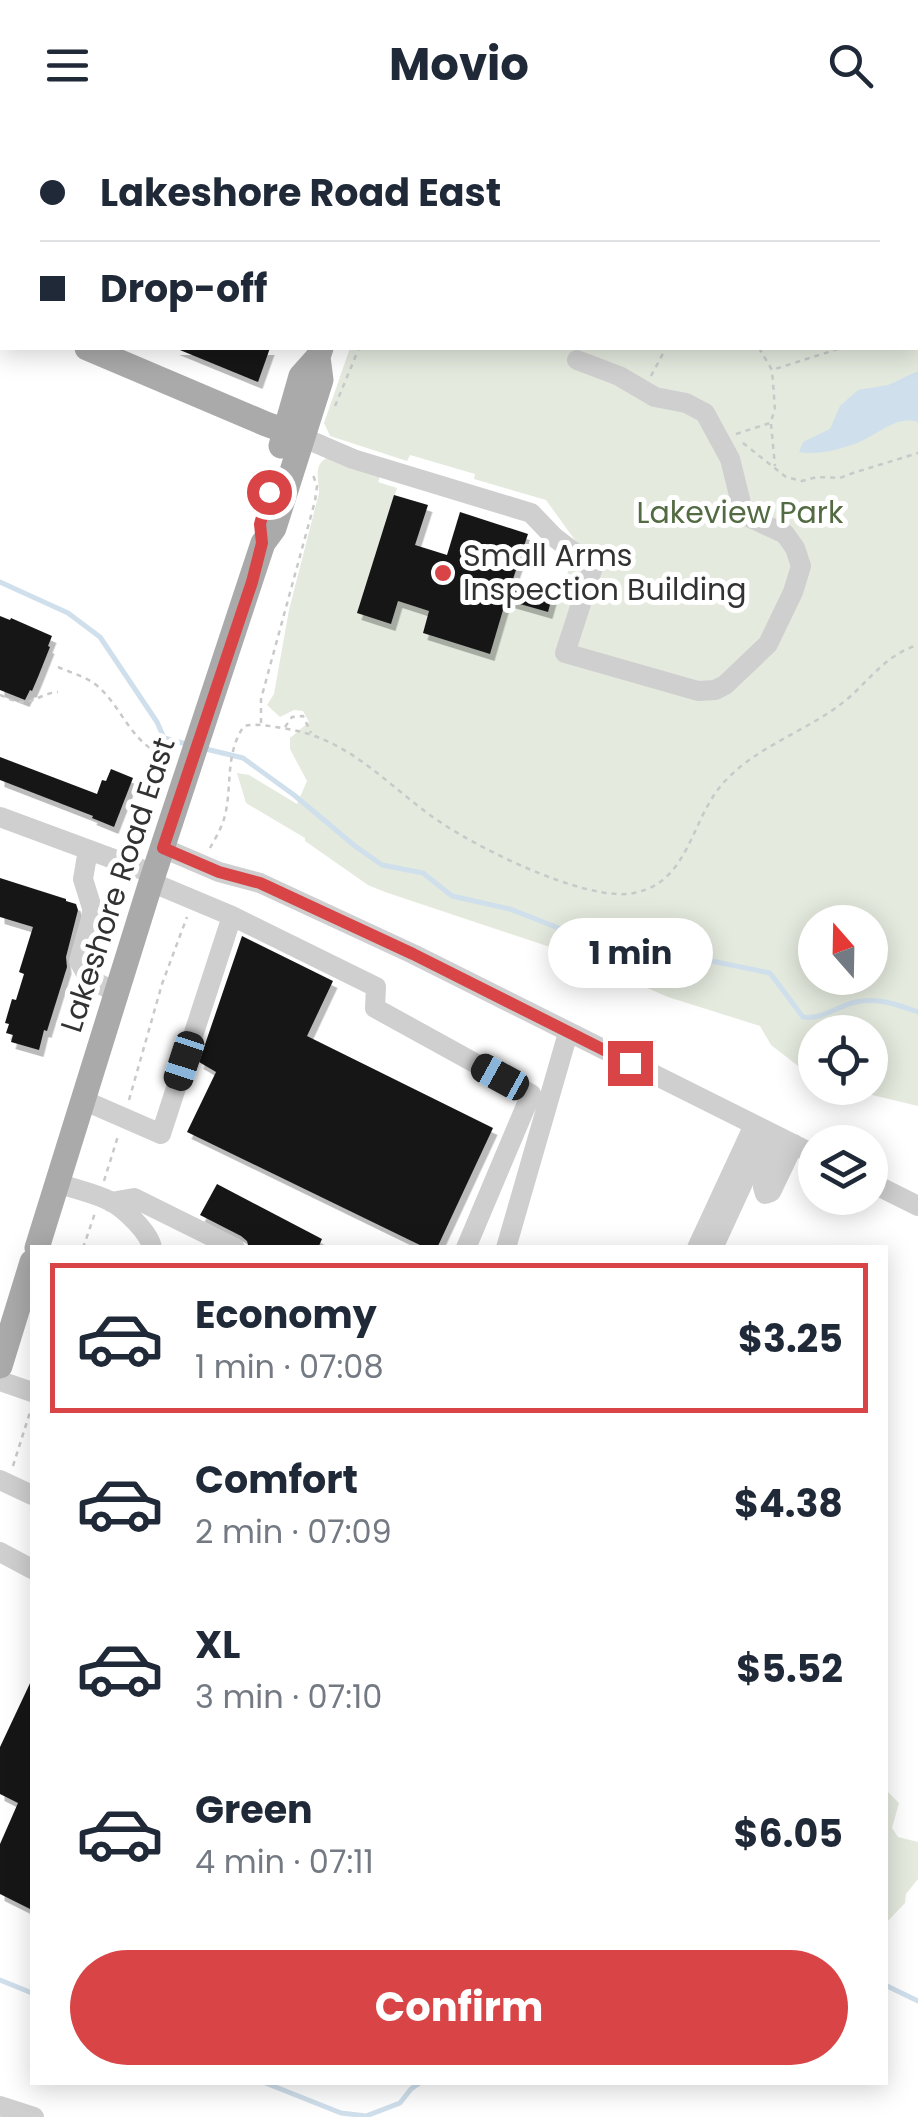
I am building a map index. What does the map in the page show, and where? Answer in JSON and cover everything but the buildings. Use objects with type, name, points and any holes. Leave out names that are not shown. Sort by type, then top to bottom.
[{"type":"main road","points":[[92,350],[294,434]]},
{"type":"main road","name":"Lakeshore Road East","points":[[38,1245],[163,848],[182,756],[209,710],[262,543],[274,528],[294,434],[321,380],[320,352]]},
{"type":"main road","points":[[0,1366],[30,1268]]},
{"type":"street","points":[[294,434],[353,458],[531,512],[554,537],[594,564],[564,653],[698,691],[715,690],[768,644],[802,566],[795,548],[785,534],[744,515],[730,459],[706,413],[686,403],[655,396],[619,376],[577,360]]},
{"type":"street","points":[[0,816],[153,878],[376,987],[375,1008],[531,1094],[467,1245]]},
{"type":"street","points":[[163,848],[219,872],[260,883],[413,954],[798,1146]]},
{"type":"street","points":[[88,850],[82,879],[92,915],[80,961],[89,979],[116,992]]},
{"type":"street","points":[[83,1100],[161,1134],[232,916]]},
{"type":"street","points":[[507,1245],[568,1032]]},
{"type":"street","points":[[698,1245],[775,1135]]},
{"type":"street","points":[[715,1245],[775,1135]]},
{"type":"street","points":[[727,1245],[775,1135]]},
{"type":"street","points":[[57,1183],[103,1199],[155,1245]]},
{"type":"street","points":[[888,1191],[918,1206]]},
{"type":"street","points":[[103,1199],[134,1198],[229,1245]]},
{"type":"street","points":[[0,1381],[30,1391]]},
{"type":"street","points":[[5,1476],[30,1494]]},
{"type":"street","points":[[0,1552],[30,1568]]},
{"type":"street","points":[[0,2106],[34,2117]]},
{"type":"path","points":[[332,414],[358,350]]},
{"type":"path","points":[[640,388],[665,350]]},
{"type":"path","points":[[760,350],[772,370],[774,410],[770,424],[775,468]]},
{"type":"path","points":[[772,370],[834,350]]},
{"type":"path","points":[[770,424],[735,434],[786,478],[840,478],[918,454]]},
{"type":"path","points":[[261,725],[261,698],[315,500],[317,486],[313,474]]},
{"type":"path","points":[[210,848],[225,817],[229,767],[239,733],[244,726],[261,725],[311,734],[348,752],[452,830],[555,880],[614,895],[634,893],[660,885],[678,864],[711,797],[743,764],[824,716],[849,698],[890,657],[918,645]]},
{"type":"path","points":[[58,667],[92,682],[132,733],[150,749],[182,756]]},
{"type":"path","points":[[0,694],[25,702],[58,692]]},
{"type":"path","points":[[285,728],[292,717],[302,716],[311,734]]},
{"type":"path","points":[[128,1103],[162,984],[188,912]]},
{"type":"path","points":[[85,1245],[103,1199],[118,1136]]},
{"type":"path","points":[[5,1476],[30,1411]]},
{"type":"green space","name":"Lakeview Park","points":[[349,350],[918,350],[918,1106],[888,1099],[888,1015],[798,1015],[798,1066],[771,1045],[760,1026],[668,997],[562,951],[368,885],[305,838],[246,803],[237,773],[249,775],[297,804],[307,781],[290,749],[290,738],[309,722],[303,711],[294,710],[280,717],[267,705],[274,694],[289,610],[319,493],[319,467],[324,459],[330,457],[382,472],[378,482],[397,488],[358,613],[398,601],[429,611],[423,633],[489,653],[507,599],[548,612],[553,595],[547,593],[552,581],[565,581],[577,543],[546,500],[474,479],[475,474],[410,455],[407,461],[330,436],[324,423]]},
{"type":"green space","points":[[888,1792],[899,1803],[892,1828],[898,1837],[918,1842],[918,1879],[906,1894],[905,1903],[888,1921]]},
{"type":"water","points":[[916,372],[918,422],[896,423],[841,448],[799,452],[803,442],[830,429],[840,406],[858,390],[888,385]]},
{"type":"waterway","points":[[0,582],[68,613],[100,637],[164,738],[190,745]]},
{"type":"waterway","points":[[206,749],[243,758],[382,865],[423,873],[452,896],[510,909],[630,961],[692,957],[770,973],[803,1017],[872,1000],[918,1012]]},
{"type":"waterway","points":[[0,1980],[30,1992]]},
{"type":"waterway","points":[[888,1986],[918,2001]]},
{"type":"waterway","points":[[271,2085],[341,2113],[366,2116],[400,2103],[417,2085]]},
{"type":"place","name":"Small Arms Inspection Building","points":[[443,573]]},
{"type":"route","points":[[269,492],[252,582],[163,848],[219,872],[260,883],[413,954],[630,1063]]}]
